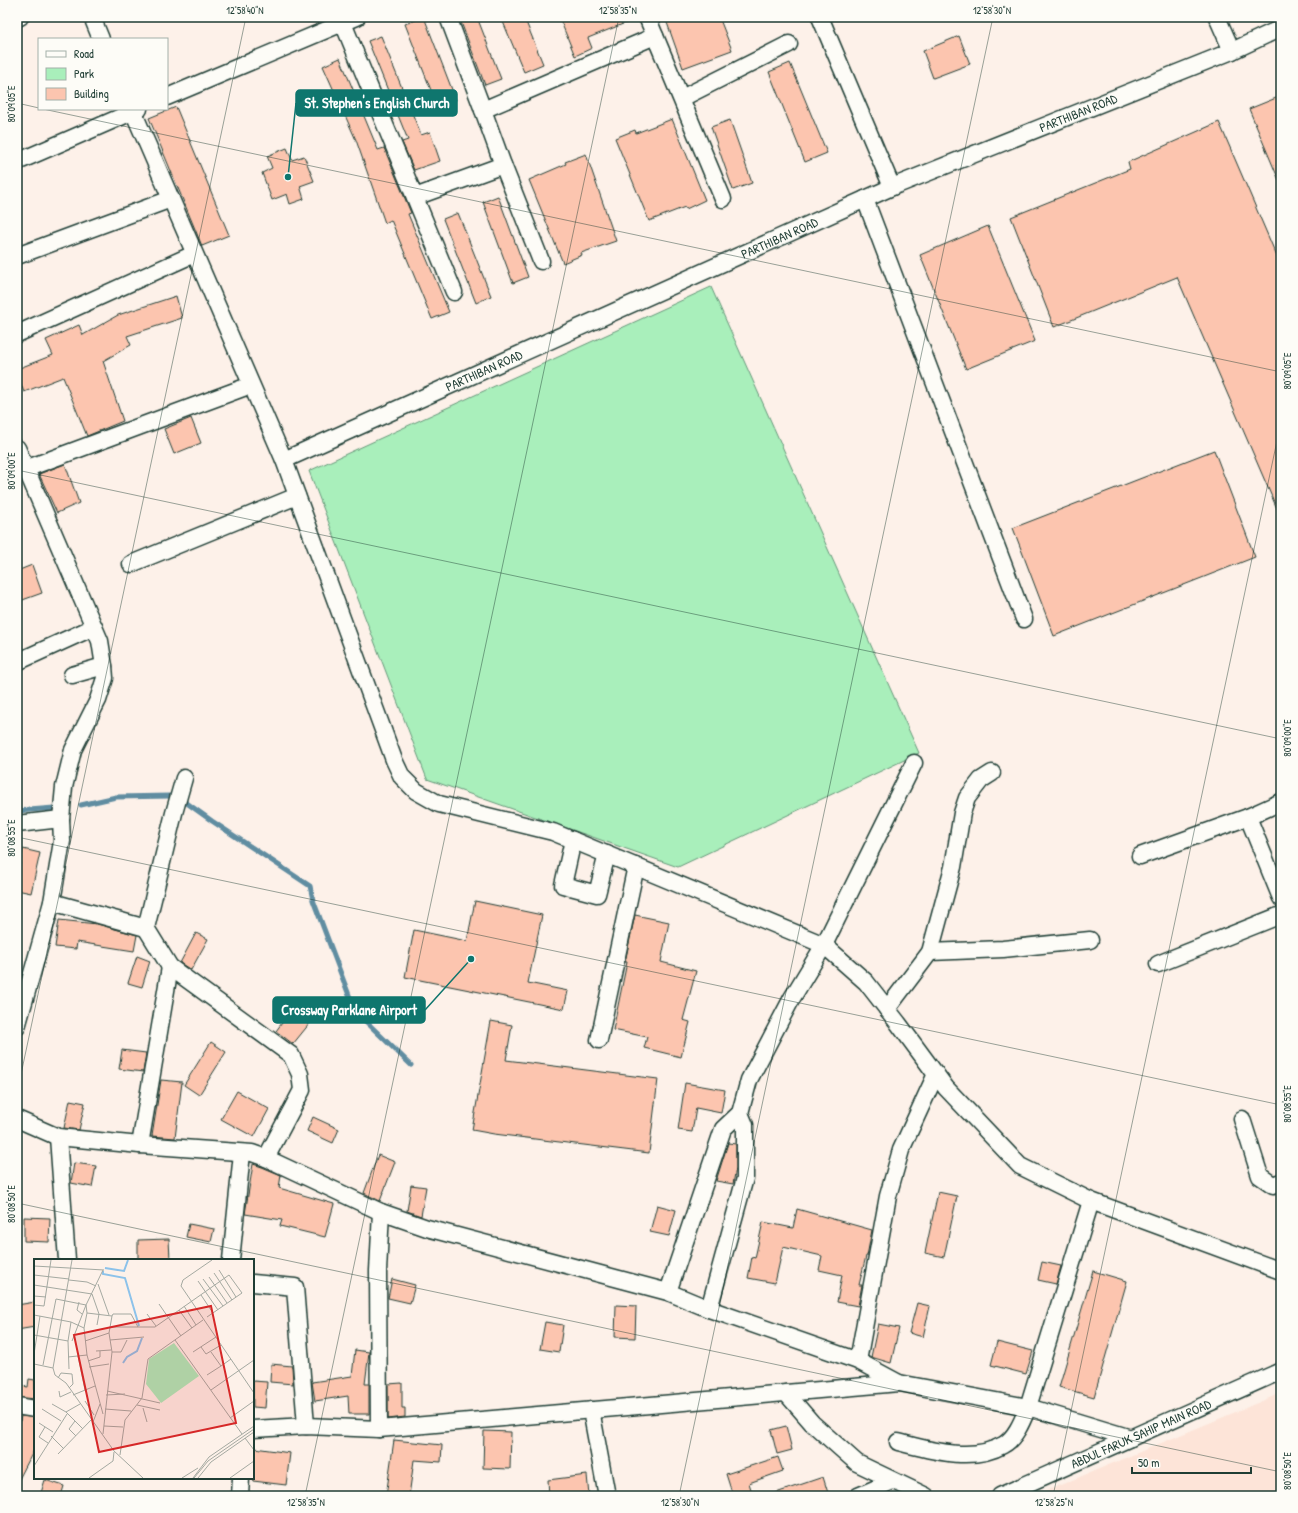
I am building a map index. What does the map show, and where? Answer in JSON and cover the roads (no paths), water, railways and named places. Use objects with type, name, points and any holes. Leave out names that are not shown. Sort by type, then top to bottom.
[{"type":"street","points":[[92,17],[101,38]]},
{"type":"street","points":[[448,17],[503,165],[541,261]]},
{"type":"street","points":[[647,17],[723,199]]},
{"type":"street","points":[[820,17],[892,187]]},
{"type":"street","points":[[1217,17],[1232,51]]},
{"type":"street","points":[[168,97],[350,20],[415,197],[454,292]]},
{"type":"street","name":"PARTHIBAN ROAD","points":[[284,460],[892,187],[1232,51],[1281,28]]},
{"type":"street","points":[[483,110],[655,36]]},
{"type":"street","points":[[682,98],[789,44]]},
{"type":"street","points":[[17,162],[136,110],[194,254],[284,460],[394,760],[402,777],[416,792],[439,804],[553,832],[824,945],[866,982],[946,1088],[1020,1166],[1091,1201],[1281,1271]]},
{"type":"street","points":[[415,197],[503,165]]},
{"type":"street","points":[[17,256],[171,199]]},
{"type":"street","points":[[865,199],[1024,619]]},
{"type":"street","points":[[17,334],[194,254]]},
{"type":"street","points":[[22,470],[251,385]]},
{"type":"street","points":[[17,448],[22,470],[100,641],[105,678],[98,700],[73,750],[64,787],[61,819],[62,841],[52,902],[17,1027]]},
{"type":"street","points":[[131,564],[297,496]]},
{"type":"street","points":[[17,662],[94,626]]},
{"type":"street","points":[[72,675],[104,666]]},
{"type":"street","points":[[668,1292],[723,1129],[740,1113],[749,1080],[792,998],[824,945],[914,763]]},
{"type":"street","points":[[887,1009],[930,952],[953,867],[962,813],[967,798],[981,780],[992,773]]},
{"type":"street","points":[[146,928],[184,778]]},
{"type":"street","points":[[1140,856],[1248,817],[1281,802]]},
{"type":"street","points":[[1248,817],[1281,898]]},
{"type":"street","points":[[17,824],[61,819]]},
{"type":"street","points":[[573,840],[562,885],[597,894],[607,854]]},
{"type":"street","points":[[599,1040],[636,866]]},
{"type":"street","points":[[52,902],[146,928],[170,967],[292,1055],[300,1074],[302,1090],[266,1158]]},
{"type":"street","points":[[1158,964],[1281,915]]},
{"type":"street","points":[[930,952],[1004,949],[1090,940]]},
{"type":"street","points":[[140,1145],[170,967]]},
{"type":"street","points":[[858,1360],[888,1196],[901,1150],[936,1074]]},
{"type":"street","points":[[709,1309],[745,1178],[745,1125],[740,1113]]},
{"type":"street","points":[[17,1119],[58,1136],[140,1145],[252,1153],[266,1158],[381,1212],[427,1228],[668,1292],[709,1309],[858,1360],[899,1383]]},
{"type":"street","points":[[1242,1119],[1260,1176],[1273,1185],[1281,1182]]},
{"type":"street","points":[[58,1136],[68,1259]]},
{"type":"street","points":[[231,1259],[242,1153]]},
{"type":"street","points":[[898,1442],[921,1448],[958,1454],[983,1452],[1004,1445],[1018,1429],[1028,1407],[1091,1201]]},
{"type":"street","points":[[379,1429],[378,1270],[381,1212]]},
{"type":"street","points":[[254,1283],[295,1287],[306,1426]]},
{"type":"street","name":"ABDUL FARUK SAHIP MAIN ROAD","points":[[1000,1496],[1281,1371]]},
{"type":"street","points":[[254,1429],[306,1426],[379,1429],[899,1383],[1028,1407],[1131,1438]]},
{"type":"street","points":[[786,1393],[812,1423],[857,1463],[926,1496]]},
{"type":"street","points":[[17,1406],[34,1409]]},
{"type":"street","points":[[591,1410],[607,1496]]},
{"type":"street","points":[[240,1496],[241,1479]]},
{"type":"street","points":[[858,1496],[893,1480]]},
{"type":"waterway","points":[[81,805],[116,797],[170,796]]},
{"type":"waterway","points":[[184,801],[310,886],[313,900],[355,1011],[411,1065]]},
{"type":"waterway","points":[[17,811],[54,808]]},
{"type":"place","name":"St. Stephen's English Church","points":[[288,177]]},
{"type":"place","name":"Crossway Parklane Airport","points":[[471,959]]}]
